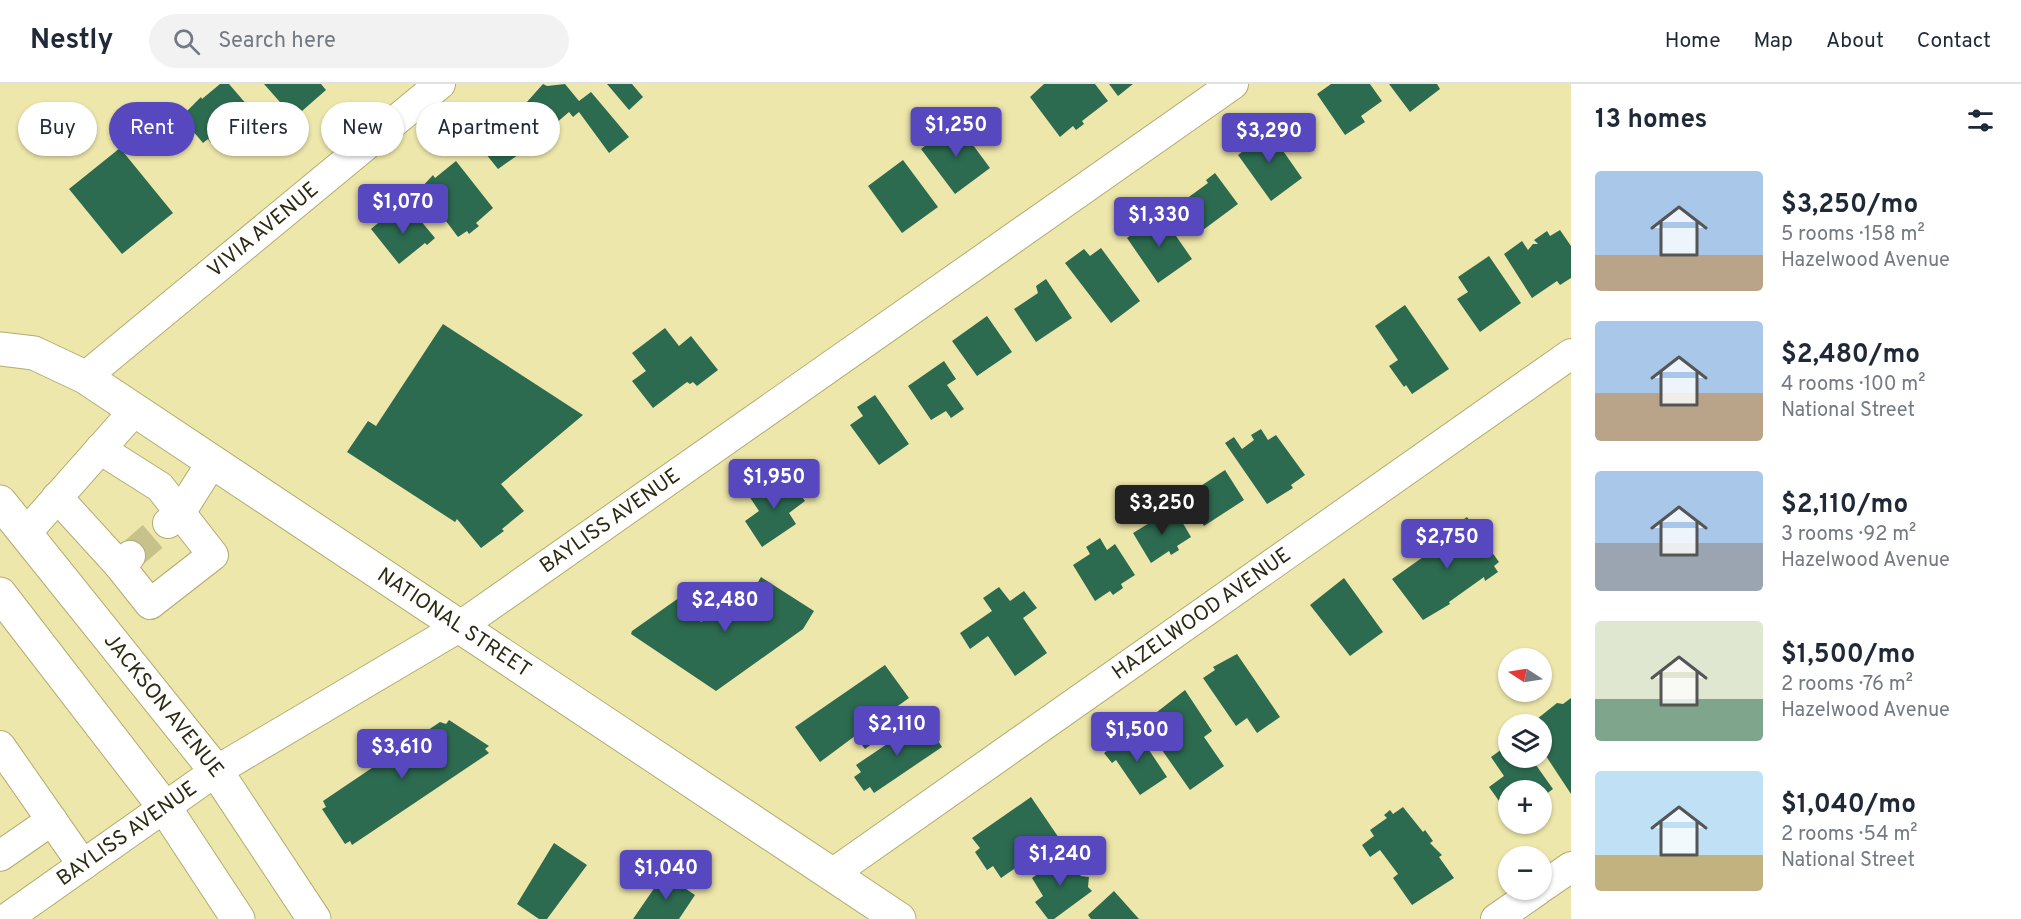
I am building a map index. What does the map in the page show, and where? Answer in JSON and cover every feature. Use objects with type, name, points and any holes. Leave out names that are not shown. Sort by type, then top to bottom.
[{"type":"main road","name":"NATIONAL STREET","points":[[0,349],[34,353],[85,377],[898,919]]},
{"type":"main road","name":"JACKSON AVENUE","points":[[0,502],[216,771],[314,919]]},
{"type":"main road","points":[[4,609],[165,808],[238,919]]},
{"type":"street","name":"VIVIA AVENUE","points":[[85,377],[440,84]]},
{"type":"street","name":"BAYLISS AVENUE","points":[[6,919],[216,771],[459,627],[1233,84]]},
{"type":"street","name":"HAZELWOOD AVENUE","points":[[832,874],[1571,354]]},
{"type":"street","points":[[26,533],[135,410]]},
{"type":"street","points":[[57,497],[124,560],[150,604],[213,555],[174,518],[160,487],[100,449]]},
{"type":"street","points":[[174,518],[212,462]]},
{"type":"street","points":[[0,746],[83,865]]},
{"type":"street","points":[[0,856],[52,820]]},
{"type":"street","points":[[1552,880],[1571,867]]},
{"type":"street","points":[[1496,919],[1524,900]]},
{"type":"building","points":[[220,84],[229,84],[245,102],[207,102],[207,140],[203,143],[195,134],[195,103],[201,97],[202,99]]},
{"type":"building","points":[[264,84],[321,84],[326,90],[309,105],[309,102],[280,102]]},
{"type":"building","points":[[543,84],[547,86],[565,84],[579,101],[591,92],[629,137],[609,153],[579,112],[573,117],[569,112],[560,120],[560,102],[527,102]]},
{"type":"building","points":[[607,84],[632,84],[643,97],[629,110]]},
{"type":"building","points":[[1044,84],[1095,84],[1108,101],[1082,121],[1084,124],[1076,130],[1073,126],[1060,137],[1030,97]]},
{"type":"building","points":[[1109,84],[1133,84],[1118,96]]},
{"type":"building","points":[[1331,84],[1370,84],[1382,101],[1361,116],[1365,122],[1345,135],[1317,94]]},
{"type":"building","points":[[1389,84],[1437,84],[1440,89],[1410,112]]},
{"type":"building","points":[[956,122],[990,168],[955,194],[921,149]]},
{"type":"building","points":[[1265,125],[1302,178],[1271,201],[1238,155],[1252,144],[1247,138]]},
{"type":"building","points":[[110,156],[127,156],[173,213],[122,254],[69,189]]},
{"type":"building","points":[[488,156],[516,156],[498,169]]},
{"type":"building","points":[[903,160],[938,207],[902,233],[868,186]]},
{"type":"building","points":[[456,161],[493,208],[476,223],[479,226],[469,234],[467,231],[458,237],[421,188],[433,175],[435,178]]},
{"type":"building","points":[[1215,173],[1238,204],[1203,230],[1182,202],[1208,183],[1206,180]]},
{"type":"building","points":[[411,209],[435,238],[427,245],[425,243],[399,264],[371,229],[389,214],[392,217],[399,211],[403,216]]},
{"type":"building","points":[[1160,213],[1192,259],[1158,283],[1127,238]]},
{"type":"building","points":[[1560,230],[1571,246],[1571,278],[1560,285],[1557,281],[1532,298],[1504,254],[1522,241],[1528,250],[1533,244],[1538,244],[1534,240],[1547,231],[1550,236]]},
{"type":"building","points":[[1101,248],[1140,301],[1111,323],[1065,263],[1084,249],[1090,256]]},
{"type":"building","points":[[1489,256],[1521,303],[1480,332],[1457,299],[1468,292],[1458,277]]},
{"type":"building","points":[[1046,279],[1072,318],[1036,342],[1014,309],[1038,293],[1036,286]]},
{"type":"building","points":[[1405,305],[1449,369],[1412,394],[1389,366],[1398,360],[1375,326]]},
{"type":"building","points":[[987,316],[1012,352],[977,376],[952,341]]},
{"type":"building","points":[[443,324],[583,415],[501,484],[524,511],[502,529],[504,531],[481,548],[457,519],[455,522],[347,452],[368,421],[376,426]]},
{"type":"building","points":[[665,328],[679,346],[691,336],[718,370],[697,386],[693,382],[690,384],[687,382],[653,408],[632,381],[646,371],[632,353]]},
{"type":"building","points":[[944,361],[956,379],[947,385],[964,409],[951,418],[946,411],[931,420],[908,386]]},
{"type":"building","points":[[875,395],[909,444],[879,465],[850,425],[863,416],[857,407]]},
{"type":"building","points":[[1261,429],[1268,440],[1276,435],[1305,475],[1291,485],[1293,488],[1267,504],[1225,443],[1234,437],[1242,449],[1254,440],[1251,435]]},
{"type":"building","points":[[1225,470],[1244,500],[1204,526],[1194,510],[1189,512],[1186,508],[1190,505],[1184,497]]},
{"type":"building","points":[[786,474],[805,501],[789,513],[796,524],[762,547],[745,521],[759,511],[749,496]]},
{"type":"building","points":[[1174,508],[1191,537],[1177,546],[1179,550],[1171,555],[1169,551],[1151,563],[1133,533]]},
{"type":"building","points":[[1467,517],[1499,562],[1494,566],[1498,572],[1485,581],[1484,577],[1449,602],[1450,604],[1423,620],[1392,579],[1433,550],[1429,544]]},
{"type":"building","points":[[1100,538],[1107,550],[1115,544],[1135,575],[1121,584],[1123,588],[1113,595],[1110,591],[1095,601],[1073,565],[1090,554],[1086,547]]},
{"type":"building","points":[[761,577],[814,611],[803,629],[716,691],[631,634],[632,631],[683,595],[701,622],[750,590],[752,592]]},
{"type":"building","points":[[1344,578],[1383,632],[1350,656],[1310,605]]},
{"type":"building","points":[[999,587],[1010,601],[1024,591],[1037,608],[1023,618],[1047,653],[1015,676],[988,636],[970,649],[960,633],[992,611],[983,598]]},
{"type":"building","points":[[1237,654],[1280,717],[1257,733],[1247,718],[1236,726],[1203,678],[1215,670],[1213,667]]},
{"type":"building","points":[[885,665],[909,698],[895,708],[904,720],[865,749],[855,736],[820,762],[795,727]]},
{"type":"building","points":[[1185,690],[1212,731],[1204,737],[1224,766],[1190,790],[1143,723]]},
{"type":"building","points":[[1571,698],[1571,794],[1552,765],[1552,714],[1543,714],[1557,703],[1563,704]]},
{"type":"building","points":[[924,719],[942,747],[874,793],[870,787],[864,791],[854,777],[861,772],[856,765]]},
{"type":"building","points":[[449,720],[489,746],[485,749],[489,753],[352,845],[350,841],[345,844],[322,809],[326,807],[323,801],[440,722],[446,724]]},
{"type":"building","points":[[1135,731],[1142,737],[1167,777],[1140,795],[1116,760],[1112,763],[1104,753]]},
{"type":"building","points":[[1498,752],[1498,767],[1491,757]]},
{"type":"building","points":[[1499,768],[1538,768],[1547,780],[1499,780],[1504,776]]},
{"type":"building","points":[[1498,780],[1498,800],[1489,787]]},
{"type":"building","points":[[1031,797],[1059,838],[1001,878],[993,866],[987,870],[975,852],[980,848],[972,838]]},
{"type":"building","points":[[1403,807],[1433,841],[1430,843],[1442,855],[1439,857],[1454,878],[1412,905],[1393,878],[1398,874],[1380,850],[1370,857],[1362,845],[1374,836],[1370,830],[1387,818],[1384,815],[1390,810],[1393,814]]},
{"type":"building","points":[[554,843],[587,865],[547,919],[539,919],[517,904]]},
{"type":"building","points":[[1065,854],[1081,876],[1089,877],[1088,887],[1092,891],[1054,919],[1048,919],[1035,902],[1043,896],[1032,878]]},
{"type":"building","points":[[664,874],[695,895],[679,919],[633,919]]},
{"type":"building","points":[[1114,891],[1139,919],[1091,919],[1088,915]]},
{"type":"tunnel","points":[[130,556],[168,523]]}]
